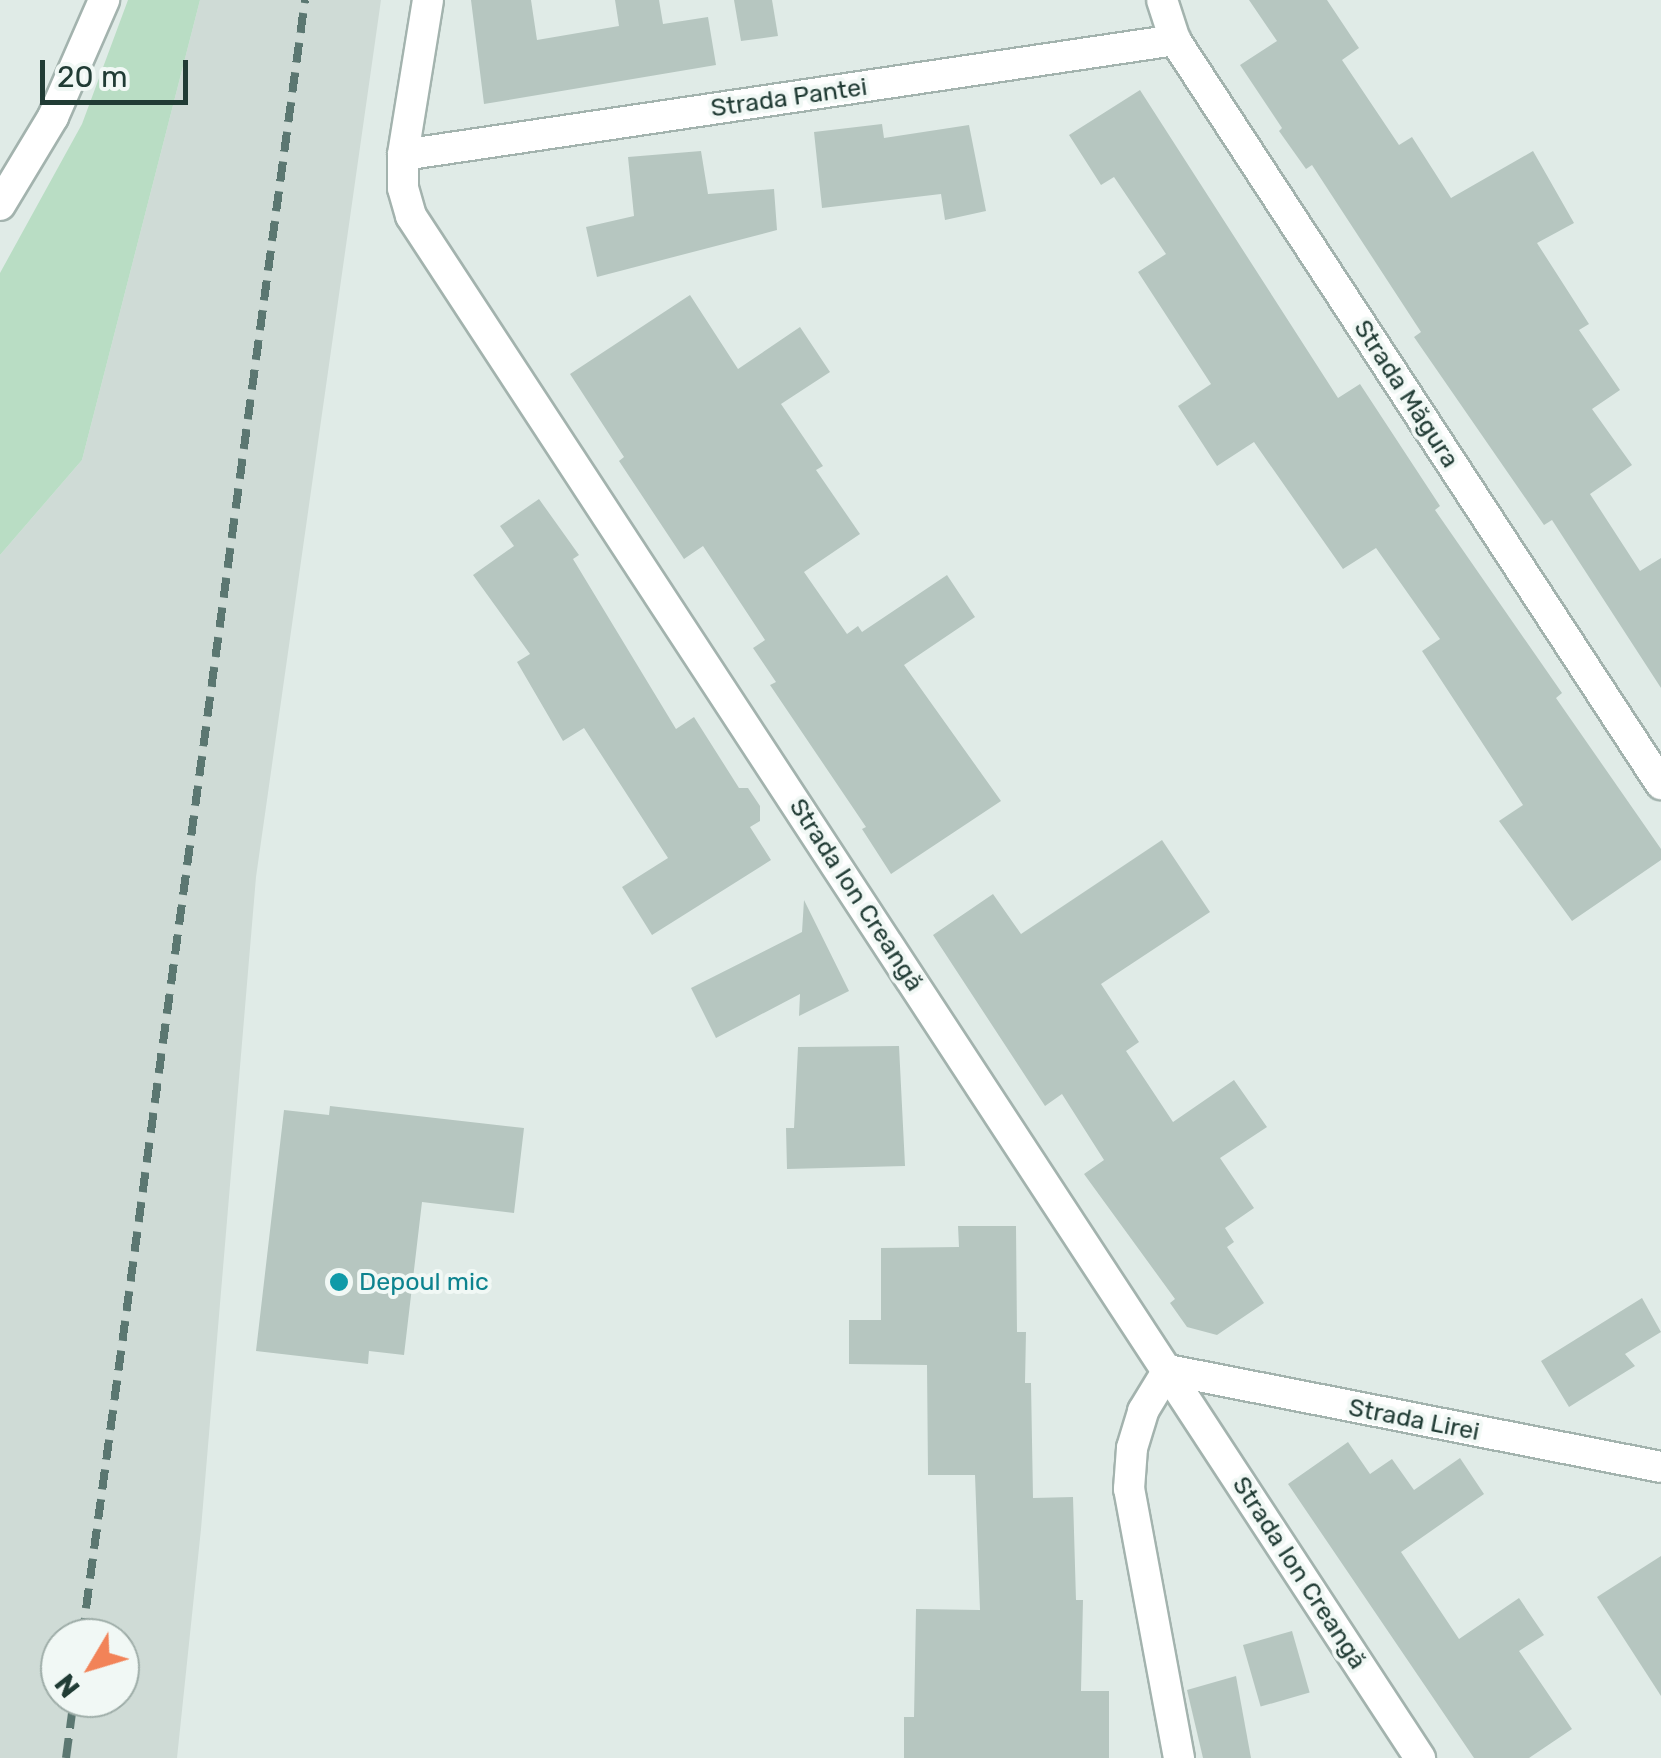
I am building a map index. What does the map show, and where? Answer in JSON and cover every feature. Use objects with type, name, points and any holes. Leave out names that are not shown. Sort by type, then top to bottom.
[{"type":"street","points":[[0,205],[53,117],[104,0]]},
{"type":"street","name":"Strada Ion Creangă","points":[[428,0],[402,156],[403,188],[411,216],[1420,1758]]},
{"type":"street","name":"Strada Măgura","points":[[1162,0],[1175,40],[1661,784]]},
{"type":"street","name":"Strada Pantei","points":[[402,156],[1175,40]]},
{"type":"street","points":[[1168,1370],[1142,1410],[1132,1448],[1129,1489],[1179,1758]]},
{"type":"street","name":"Strada Lirei","points":[[1168,1370],[1661,1467]]},
{"type":"shaded area","points":[[200,0],[381,0],[256,877],[201,1529],[177,1758],[0,1758],[0,555],[82,460]]},
{"type":"green space","points":[[128,0],[200,0],[82,460],[0,555],[0,273],[82,124]]},
{"type":"building","points":[[471,0],[531,0],[537,40],[619,26],[615,0],[659,0],[663,24],[708,17],[716,65],[484,104]]},
{"type":"building","points":[[734,0],[772,0],[778,36],[741,41]]},
{"type":"building","points":[[1249,0],[1327,0],[1359,48],[1342,60],[1399,145],[1412,137],[1451,198],[1533,151],[1574,223],[1537,243],[1589,324],[1579,330],[1620,390],[1592,409],[1632,465],[1590,494],[1640,571],[1661,558],[1661,688],[1552,520],[1544,525],[1414,337],[1421,332],[1312,165],[1306,169],[1279,131],[1282,128],[1240,65],[1277,41]]},
{"type":"building","points":[[1140,90],[1338,398],[1360,384],[1440,506],[1435,510],[1562,693],[1556,698],[1661,849],[1661,860],[1572,921],[1499,821],[1523,805],[1422,651],[1440,639],[1376,548],[1343,569],[1254,442],[1217,466],[1178,406],[1211,384],[1138,272],[1166,254],[1114,177],[1101,185],[1069,135]]},
{"type":"building","points":[[882,124],[884,138],[969,125],[986,211],[945,220],[941,194],[822,208],[814,132]]},
{"type":"building","points":[[701,151],[708,194],[774,189],[777,230],[597,277],[586,227],[634,216],[628,157]]},
{"type":"building","points":[[690,295],[738,369],[800,327],[830,372],[781,404],[823,466],[816,470],[860,534],[804,572],[847,634],[858,626],[862,632],[947,575],[975,617],[904,665],[1001,801],[891,874],[862,829],[866,827],[770,685],[776,682],[753,648],[765,640],[703,546],[684,559],[619,461],[624,457],[570,374]]},
{"type":"building","points":[[539,499],[579,555],[573,559],[676,729],[694,717],[739,788],[748,788],[760,806],[760,821],[750,827],[771,860],[652,935],[622,887],[668,858],[584,728],[563,741],[517,662],[530,654],[473,575],[514,546],[500,526]]},
{"type":"building","points":[[1162,840],[1210,912],[1101,984],[1139,1042],[1126,1051],[1173,1122],[1234,1080],[1267,1127],[1220,1158],[1254,1208],[1225,1228],[1234,1242],[1227,1247],[1264,1303],[1217,1335],[1187,1327],[1170,1303],[1175,1299],[1084,1174],[1104,1160],[1062,1094],[1045,1106],[933,935],[993,894],[1021,934]]},
{"type":"building","points":[[804,900],[849,991],[799,1016],[800,994],[716,1038],[691,988],[802,932]]},
{"type":"building","points":[[899,1046],[905,1166],[787,1169],[786,1128],[794,1128],[798,1047]]},
{"type":"building","name":"Depoul mic","points":[[330,1106],[524,1128],[514,1213],[422,1202],[404,1355],[369,1351],[368,1364],[256,1351],[284,1110],[329,1115]]},
{"type":"building","points":[[958,1226],[1016,1226],[1017,1332],[1026,1332],[1025,1383],[1031,1383],[1033,1498],[1073,1497],[1076,1600],[1083,1600],[1081,1691],[1109,1691],[1109,1758],[904,1758],[904,1717],[914,1717],[916,1609],[980,1610],[975,1475],[928,1475],[927,1365],[849,1364],[849,1320],[881,1320],[881,1248],[959,1247]]},
{"type":"building","points":[[1642,1298],[1661,1332],[1625,1354],[1635,1366],[1569,1407],[1541,1361]]},
{"type":"building","points":[[1348,1442],[1370,1474],[1392,1459],[1414,1490],[1460,1458],[1484,1494],[1401,1552],[1459,1639],[1519,1598],[1544,1635],[1519,1651],[1572,1729],[1529,1758],[1474,1758],[1288,1484]]},
{"type":"building","points":[[1661,1556],[1661,1696],[1597,1597]]},
{"type":"building","points":[[1292,1631],[1310,1693],[1261,1707],[1243,1645]]},
{"type":"building","points":[[1236,1676],[1251,1758],[1203,1758],[1187,1690]]},
{"type":"railway","points":[[85,1618],[305,0]]},
{"type":"railway","points":[[66,1758],[71,1718]]},
{"type":"place","name":"Depoul mic","points":[[339,1282]]}]
